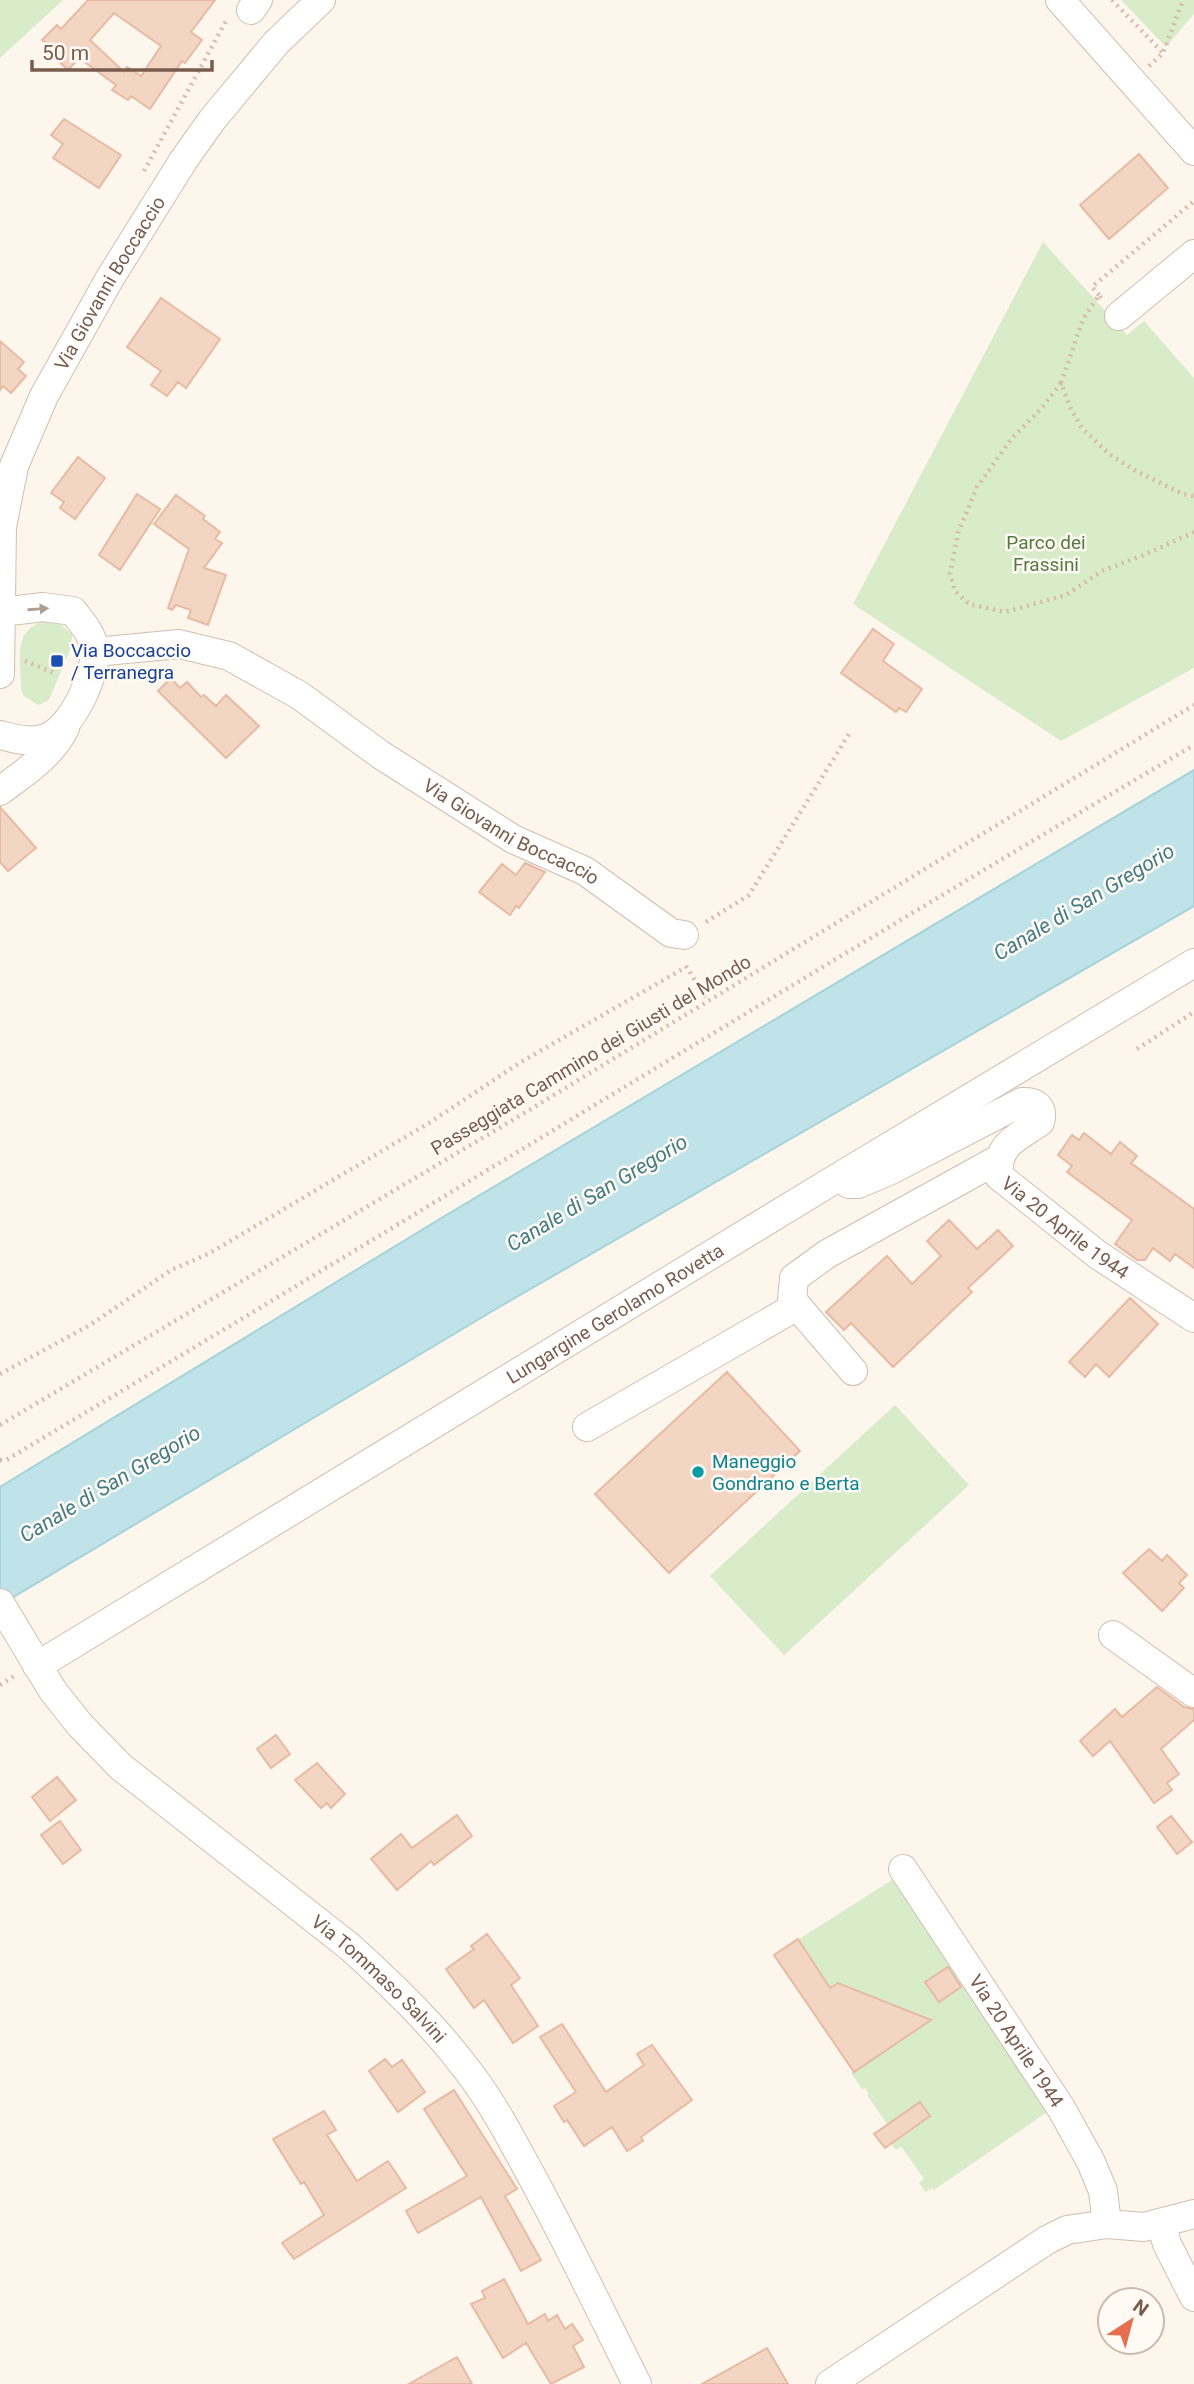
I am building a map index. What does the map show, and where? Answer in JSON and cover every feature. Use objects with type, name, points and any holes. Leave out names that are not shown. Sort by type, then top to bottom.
[{"type":"street","name":"Via Giovanni Boccaccio","points":[[12,667],[2,612],[1,547],[6,504],[19,453],[44,396],[110,278],[183,161],[212,120],[276,43],[321,0]]},
{"type":"street","points":[[1060,0],[1194,151]]},
{"type":"street","points":[[1119,316],[1194,254]]},
{"type":"street","points":[[0,791],[29,770],[58,741],[85,691],[95,652],[87,628],[73,611],[43,607],[2,612]]},
{"type":"street","name":"Via Giovanni Boccaccio","points":[[95,652],[179,644],[229,656],[299,695],[381,755],[513,839],[585,871],[671,933],[684,935]]},
{"type":"street","points":[[0,735],[26,741],[48,737],[71,716]]},
{"type":"street","name":"Lungargine Gerolamo Rovetta","points":[[33,1658],[1194,963]]},
{"type":"street","name":"Via 20 Aprile 1944","points":[[827,1184],[858,1184],[903,1164],[1022,1102],[1032,1102],[1039,1106],[1042,1115],[1040,1122],[1006,1146],[997,1160],[999,1176],[1098,1255],[1194,1318]]},
{"type":"street","points":[[853,1371],[792,1300],[794,1278],[827,1254],[997,1160]]},
{"type":"street","points":[[587,1427],[797,1306]]},
{"type":"street","name":"Via Tommaso Salvini","points":[[0,1603],[53,1691],[80,1725],[121,1767],[350,1947],[386,1979],[437,2032],[475,2080],[506,2128],[637,2384]]},
{"type":"street","points":[[1113,1635],[1194,1693]]},
{"type":"street","name":"Via 20 Aprile 1944","points":[[903,1869],[1061,2108],[1091,2162],[1103,2191],[1107,2224]]},
{"type":"street","points":[[830,2384],[1067,2230],[1107,2224],[1144,2227],[1194,2214]]},
{"type":"street","points":[[1161,2223],[1167,2244],[1194,2297]]},
{"type":"path","points":[[1112,0],[1163,53],[1183,0]]},
{"type":"path","points":[[142,175],[222,27]]},
{"type":"path","points":[[1119,316],[1092,287],[1194,201]]},
{"type":"path","points":[[1099,295],[1083,319],[1061,383],[1040,410],[1012,438],[977,487],[958,533],[950,574],[955,591],[969,604],[1005,612],[1066,595],[1102,571],[1194,533]]},
{"type":"path","points":[[1061,383],[1071,410],[1082,429],[1109,454],[1148,477],[1183,494],[1194,496]]},
{"type":"path","points":[[12,667],[57,674]]},
{"type":"path","name":"Passeggiata Cammino dei Giusti del Mondo","points":[[0,1425],[708,1001],[1194,705]]},
{"type":"path","points":[[708,1001],[681,958],[684,935],[749,895],[849,734]]},
{"type":"path","points":[[3,1460],[451,1194],[959,884],[1194,745]]},
{"type":"path","points":[[0,1374],[90,1325],[172,1270],[210,1253],[429,1123],[521,1062],[686,967]]},
{"type":"path","points":[[1137,1049],[1194,1012]]},
{"type":"green space","points":[[0,0],[63,0],[0,58]]},
{"type":"green space","points":[[1121,0],[1194,0],[1194,14],[1166,47]]},
{"type":"green space","name":"Parco dei Frassini","points":[[1043,242],[1127,335],[1144,321],[1194,378],[1194,668],[1061,741],[853,604]]},
{"type":"green space","points":[[49,620],[57,621],[72,634],[72,645],[49,700],[38,705],[24,696],[21,690],[21,646],[23,637],[29,630]]},
{"type":"green space","points":[[895,1405],[969,1485],[784,1655],[710,1576]]},
{"type":"green space","points":[[892,1880],[954,1963],[1053,2108],[934,2190],[932,2188],[926,2192],[919,2183],[924,2179],[903,2149],[901,2147],[896,2150],[891,2144],[885,2148],[874,2134],[887,2124],[774,1955]]},
{"type":"water","name":"Canale di San Gregorio","points":[[1194,770],[1194,906],[501,1306],[0,1605],[0,1487],[443,1217]]},
{"type":"building","points":[[88,0],[215,0],[191,32],[202,40],[185,63],[182,61],[150,109],[131,96],[128,100],[112,90],[116,85],[79,58],[68,70],[44,47],[47,44],[42,40],[57,25],[61,29]],"holes":[[[114,13],[161,46],[141,76],[127,67],[124,72],[90,40]]]},
{"type":"building","points":[[64,119],[121,155],[99,188],[53,158],[63,144],[51,135]]},
{"type":"building","points":[[1139,154],[1168,188],[1109,239],[1080,205]]},
{"type":"building","points":[[161,298],[220,339],[186,388],[178,382],[167,396],[151,385],[161,371],[127,347]]},
{"type":"building","points":[[0,341],[24,362],[18,369],[26,376],[11,393],[3,386],[0,390]]},
{"type":"building","points":[[78,457],[105,478],[75,519],[60,508],[64,502],[51,493]]},
{"type":"building","points":[[137,494],[160,509],[120,570],[99,555]]},
{"type":"building","points":[[176,495],[205,516],[203,519],[220,532],[215,539],[222,543],[204,568],[226,575],[208,625],[188,618],[191,610],[176,605],[172,610],[168,608],[189,549],[154,524]]},
{"type":"building","points":[[873,629],[894,644],[883,661],[922,689],[906,712],[899,708],[896,712],[841,673]]},
{"type":"building","points":[[171,678],[180,688],[187,682],[201,697],[204,695],[216,706],[226,695],[259,726],[226,758],[158,691]]},
{"type":"building","points":[[0,807],[36,848],[8,871],[0,862]]},
{"type":"building","points":[[525,863],[545,872],[519,908],[516,906],[510,915],[479,892],[502,864],[516,875]]},
{"type":"building","points":[[1084,1133],[1111,1154],[1120,1142],[1137,1156],[1131,1163],[1194,1209],[1194,1268],[1175,1254],[1170,1261],[1153,1248],[1145,1260],[1137,1260],[1115,1244],[1132,1220],[1067,1172],[1072,1166],[1058,1155],[1072,1135],[1079,1140]]},
{"type":"building","points":[[949,1220],[977,1249],[998,1230],[1013,1246],[968,1288],[972,1292],[893,1367],[851,1323],[844,1330],[826,1312],[887,1256],[912,1284],[941,1256],[927,1241]]},
{"type":"building","points":[[1130,1298],[1158,1324],[1109,1377],[1096,1364],[1085,1377],[1069,1362]]},
{"type":"building","name":"Maneggio Gondrano e Berta","points":[[727,1372],[800,1451],[669,1573],[595,1494]]},
{"type":"building","points":[[1149,1549],[1162,1561],[1167,1555],[1187,1575],[1179,1583],[1184,1588],[1162,1611],[1123,1573]]},
{"type":"building","points":[[1157,1687],[1184,1707],[1194,1709],[1194,1720],[1161,1749],[1179,1774],[1167,1783],[1172,1790],[1154,1803],[1110,1741],[1093,1756],[1080,1741],[1115,1709],[1122,1717]]},
{"type":"building","points":[[276,1735],[290,1754],[271,1768],[257,1749]]},
{"type":"building","points":[[317,1763],[345,1794],[331,1808],[327,1803],[321,1808],[295,1780]]},
{"type":"building","points":[[57,1777],[76,1800],[50,1821],[32,1797]]},
{"type":"building","points":[[457,1815],[472,1836],[434,1865],[431,1861],[397,1890],[371,1859],[401,1834],[412,1848]]},
{"type":"building","points":[[1171,1816],[1192,1842],[1177,1854],[1157,1827]]},
{"type":"building","points":[[60,1821],[81,1850],[63,1864],[41,1835]]},
{"type":"building","points":[[487,1934],[520,1978],[511,1985],[538,2026],[513,2043],[484,2000],[474,2008],[446,1969],[474,1949],[471,1946]]},
{"type":"building","points":[[798,1939],[830,1988],[838,1983],[931,2020],[854,2072],[774,1955]]},
{"type":"building","points":[[948,1967],[961,1987],[939,2002],[925,1982]]},
{"type":"building","points":[[562,2024],[606,2092],[644,2065],[637,2054],[652,2045],[692,2100],[641,2137],[643,2141],[627,2151],[612,2127],[584,2146],[554,2106],[576,2092],[540,2037]]},
{"type":"building","points":[[385,2059],[392,2067],[402,2060],[425,2092],[398,2112],[369,2071]]},
{"type":"building","points":[[454,2090],[517,2189],[505,2196],[541,2260],[521,2271],[481,2197],[418,2233],[406,2211],[467,2176],[424,2109]]},
{"type":"building","points":[[920,2102],[930,2116],[885,2148],[874,2134]]},
{"type":"building","points":[[324,2111],[336,2130],[327,2135],[357,2181],[388,2161],[406,2188],[294,2259],[282,2243],[324,2215],[273,2139]]},
{"type":"building","points":[[504,2279],[528,2324],[545,2314],[548,2321],[557,2315],[565,2329],[572,2324],[583,2340],[573,2346],[584,2367],[551,2384],[526,2343],[503,2358],[471,2304],[485,2298],[482,2291]]},
{"type":"building","points":[[767,2348],[788,2384],[702,2384],[758,2353]]},
{"type":"building","points":[[457,2357],[472,2384],[409,2384]]},
{"type":"place","name":"Via Boccaccio / Terranegra","points":[[57,661]]},
{"type":"place","name":"Maneggio Gondrano e Berta","points":[[698,1472]]}]
